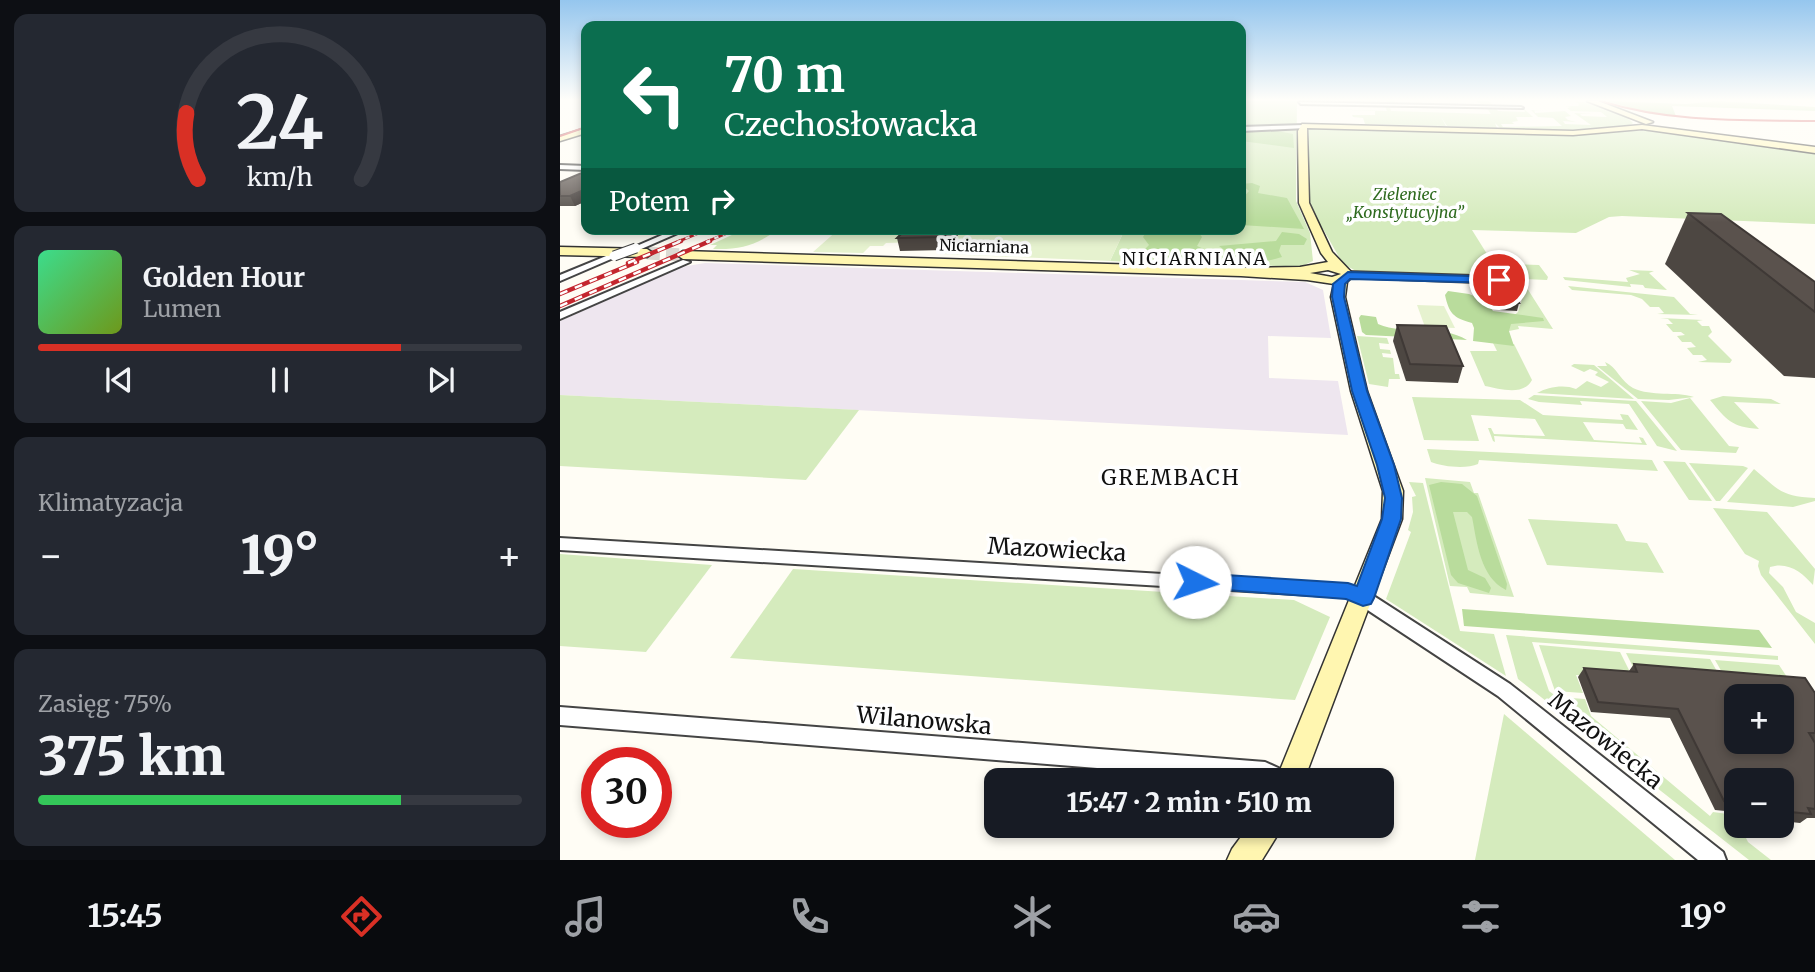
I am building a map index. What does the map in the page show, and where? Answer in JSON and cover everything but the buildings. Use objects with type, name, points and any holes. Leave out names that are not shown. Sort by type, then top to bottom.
[{"type":"street","points":[[1302,141],[1304,203],[1321,269],[1341,280],[1504,280]]},
{"type":"street","points":[[1752,141],[1815,150]]},
{"type":"street","points":[[560,167],[581,168]]},
{"type":"street","points":[[560,177],[581,169]]},
{"type":"street","points":[[560,278],[614,256],[641,251],[672,235]]},
{"type":"street","points":[[560,251],[641,251]]},
{"type":"street","points":[[560,316],[685,258]]},
{"type":"street","name":"Niciarniana","points":[[685,258],[1241,272],[1321,269],[1341,280]]},
{"type":"street","points":[[1295,768],[1363,598],[1392,519],[1394,498],[1363,404],[1341,280]]},
{"type":"street","name":"Mazowiecka","points":[[560,544],[1348,591],[1363,598],[1504,690],[1715,860]]},
{"type":"street","name":"Wilanowska","points":[[560,716],[1215,768]]},
{"type":"street","points":[[1243,860],[1259,838]]},
{"type":"shaded area","points":[[705,263],[1305,282],[1323,290],[1331,338],[1268,336],[1269,378],[1338,381],[1348,435],[560,395],[560,321],[681,267]]},
{"type":"green space","points":[[1246,141],[1297,141],[1296,201],[1310,233],[1313,261],[1300,267],[1226,264],[1221,267],[1110,261],[1122,235],[1246,235]]},
{"type":"green space","points":[[1246,141],[1294,141],[1294,148],[1246,142]]},
{"type":"green space","name":"Zieleniec „Konstytucyjna”","points":[[1308,141],[1733,141],[1815,151],[1815,224],[1622,216],[1609,217],[1576,233],[1472,230],[1487,254],[1505,255],[1510,264],[1539,265],[1548,277],[1547,280],[1358,272],[1343,264],[1323,229],[1320,229],[1309,206]]},
{"type":"green space","points":[[1246,184],[1260,186],[1258,193],[1287,198],[1304,229],[1246,225],[1246,194],[1249,191]]},
{"type":"green space","points":[[1282,232],[1299,234],[1307,239],[1304,245],[1281,245],[1279,251],[1282,257],[1265,261],[1241,259],[1219,246],[1276,241]]},
{"type":"green space","points":[[732,235],[769,235],[755,243],[732,249],[713,249],[717,245],[710,245]]},
{"type":"green space","points":[[832,235],[1122,235],[1110,261],[942,254],[952,241],[886,243],[883,246],[870,246],[863,253],[813,252]]},
{"type":"green space","points":[[1200,235],[1202,237],[1197,246],[1232,261],[1162,262],[1137,257],[1149,245],[1143,237]]},
{"type":"green space","points":[[1629,270],[1654,271],[1649,273],[1667,290],[1645,288],[1643,285],[1630,284],[1631,287],[1565,280],[1563,277],[1628,282],[1626,278],[1640,274]]},
{"type":"green space","points":[[1507,284],[1525,285],[1553,329],[1518,326],[1519,329],[1509,331],[1501,328],[1518,312],[1524,293],[1522,288],[1509,287]]},
{"type":"green space","points":[[1568,286],[1674,297],[1690,314],[1698,315],[1657,314],[1664,313],[1659,307],[1650,307],[1642,299],[1631,295],[1572,290]]},
{"type":"green space","points":[[1448,291],[1469,294],[1487,301],[1493,311],[1543,318],[1544,321],[1511,324],[1509,331],[1514,346],[1473,341],[1472,323],[1456,317],[1450,310],[1445,295]]},
{"type":"green space","points":[[1417,305],[1444,306],[1455,328],[1425,327]]},
{"type":"green space","points":[[1361,315],[1376,317],[1378,324],[1389,327],[1446,332],[1467,340],[1366,335],[1362,332],[1359,318]]},
{"type":"green space","points":[[1660,318],[1703,320],[1697,321],[1702,326],[1709,326],[1712,332],[1708,336],[1732,360],[1730,363],[1698,362],[1707,360],[1702,355],[1693,355],[1687,348],[1696,347],[1691,342],[1682,342],[1677,336],[1685,335],[1673,332],[1666,324],[1673,324],[1668,319]]},
{"type":"green space","points":[[1357,336],[1387,338],[1389,344],[1379,343],[1380,349],[1390,350],[1391,354],[1382,353],[1383,357],[1393,358],[1395,374],[1399,374],[1400,379],[1389,379],[1388,387],[1369,384]]},
{"type":"green space","points":[[1493,343],[1514,344],[1532,380],[1528,385],[1518,390],[1485,386],[1470,351],[1497,351]]},
{"type":"green space","points":[[1605,362],[1613,367],[1625,382],[1640,391],[1694,397],[1669,400],[1638,399],[1597,366],[1607,366]]},
{"type":"green space","points":[[1594,365],[1634,399],[1537,393],[1556,387],[1576,389],[1587,381],[1601,387],[1609,382],[1595,375],[1598,372],[1590,369],[1584,372],[1571,366]]},
{"type":"green space","points":[[560,395],[859,410],[806,480],[560,466]]},
{"type":"green space","points":[[1534,395],[1636,401],[1677,451],[1657,446],[1629,404],[1580,401],[1582,405],[1528,399]]},
{"type":"green space","points":[[1723,396],[1771,399],[1781,404],[1734,402],[1759,429],[1750,428],[1730,421],[1710,400]]},
{"type":"green space","points":[[1412,397],[1520,400],[1543,415],[1623,420],[1620,414],[1628,415],[1638,430],[1626,429],[1623,424],[1583,422],[1594,440],[1642,443],[1639,437],[1643,438],[1647,445],[1494,436],[1495,442],[1488,428],[1491,428],[1494,434],[1545,436],[1535,419],[1471,415],[1479,441],[1424,440]]},
{"type":"green space","points":[[1690,398],[1729,446],[1739,447],[1736,453],[1681,450],[1641,401],[1671,403]]},
{"type":"green space","points":[[1427,449],[1652,460],[1658,471],[1479,460],[1478,464],[1473,466],[1448,466],[1431,462]]},
{"type":"green space","points":[[1663,461],[1685,462],[1712,501],[1689,500]]},
{"type":"green space","points":[[1689,463],[1748,468],[1720,501],[1716,501]]},
{"type":"green space","points":[[1754,469],[1781,491],[1794,496],[1815,498],[1815,501],[1793,507],[1727,502]]},
{"type":"green space","points":[[1425,478],[1470,482],[1474,493],[1478,493],[1514,597],[1470,593],[1467,587],[1450,586]]},
{"type":"green space","points":[[1409,482],[1423,483],[1460,631],[1494,634],[1506,676],[1386,599],[1411,532],[1408,530],[1413,512],[1412,497],[1416,496]]},
{"type":"green space","points":[[1441,482],[1462,484],[1477,496],[1507,584],[1506,590],[1490,577],[1485,568],[1472,517],[1467,512],[1453,512],[1468,570],[1485,578],[1491,588],[1489,593],[1458,583],[1451,575],[1429,485]]},
{"type":"green space","points":[[1713,508],[1767,512],[1815,569],[1813,585],[1800,572],[1789,567],[1770,567],[1769,573],[1783,587],[1796,612],[1815,623],[1815,644],[1761,575],[1759,561],[1745,554]]},
{"type":"green space","points":[[1528,519],[1617,524],[1626,541],[1647,543],[1664,573],[1547,565]]},
{"type":"green space","points":[[560,554],[712,565],[646,652],[560,646]]},
{"type":"green space","points":[[793,569],[1294,600],[1330,617],[1295,700],[730,658]]},
{"type":"green space","points":[[1462,609],[1759,630],[1772,648],[1464,626]]},
{"type":"green space","points":[[1506,635],[1778,656],[1778,660],[1532,642],[1549,691],[1557,697],[1585,699],[1591,716],[1710,816],[1713,812],[1724,814],[1724,838],[1746,838],[1771,860],[1749,860],[1518,679]]},
{"type":"green space","points":[[1539,645],[1620,652],[1630,672],[1628,679],[1576,675],[1583,693],[1555,691]]},
{"type":"green space","points":[[1626,653],[1710,659],[1722,680],[1636,673]]},
{"type":"green space","points":[[1715,660],[1779,665],[1792,684],[1767,684],[1727,681]]},
{"type":"green space","points":[[1504,714],[1675,860],[1475,860]]},
{"type":"tunnel","points":[[647,253],[683,255]]},
{"type":"railway","points":[[677,242],[694,235]]},
{"type":"railway","points":[[706,242],[723,235]]},
{"type":"railway","points":[[628,263],[681,241]]},
{"type":"railway","points":[[560,306],[710,241]]},
{"type":"railway","points":[[560,294],[637,262]]},
{"type":"district","name":"NICIARNIANA","points":[[1195,258]]},
{"type":"district","name":"GREMBACH","points":[[1171,477]]},
{"type":"route","points":[[1195,582],[1348,591],[1363,598],[1392,519],[1394,498],[1359,391],[1338,297],[1338,286],[1348,275],[1499,280]]}]
